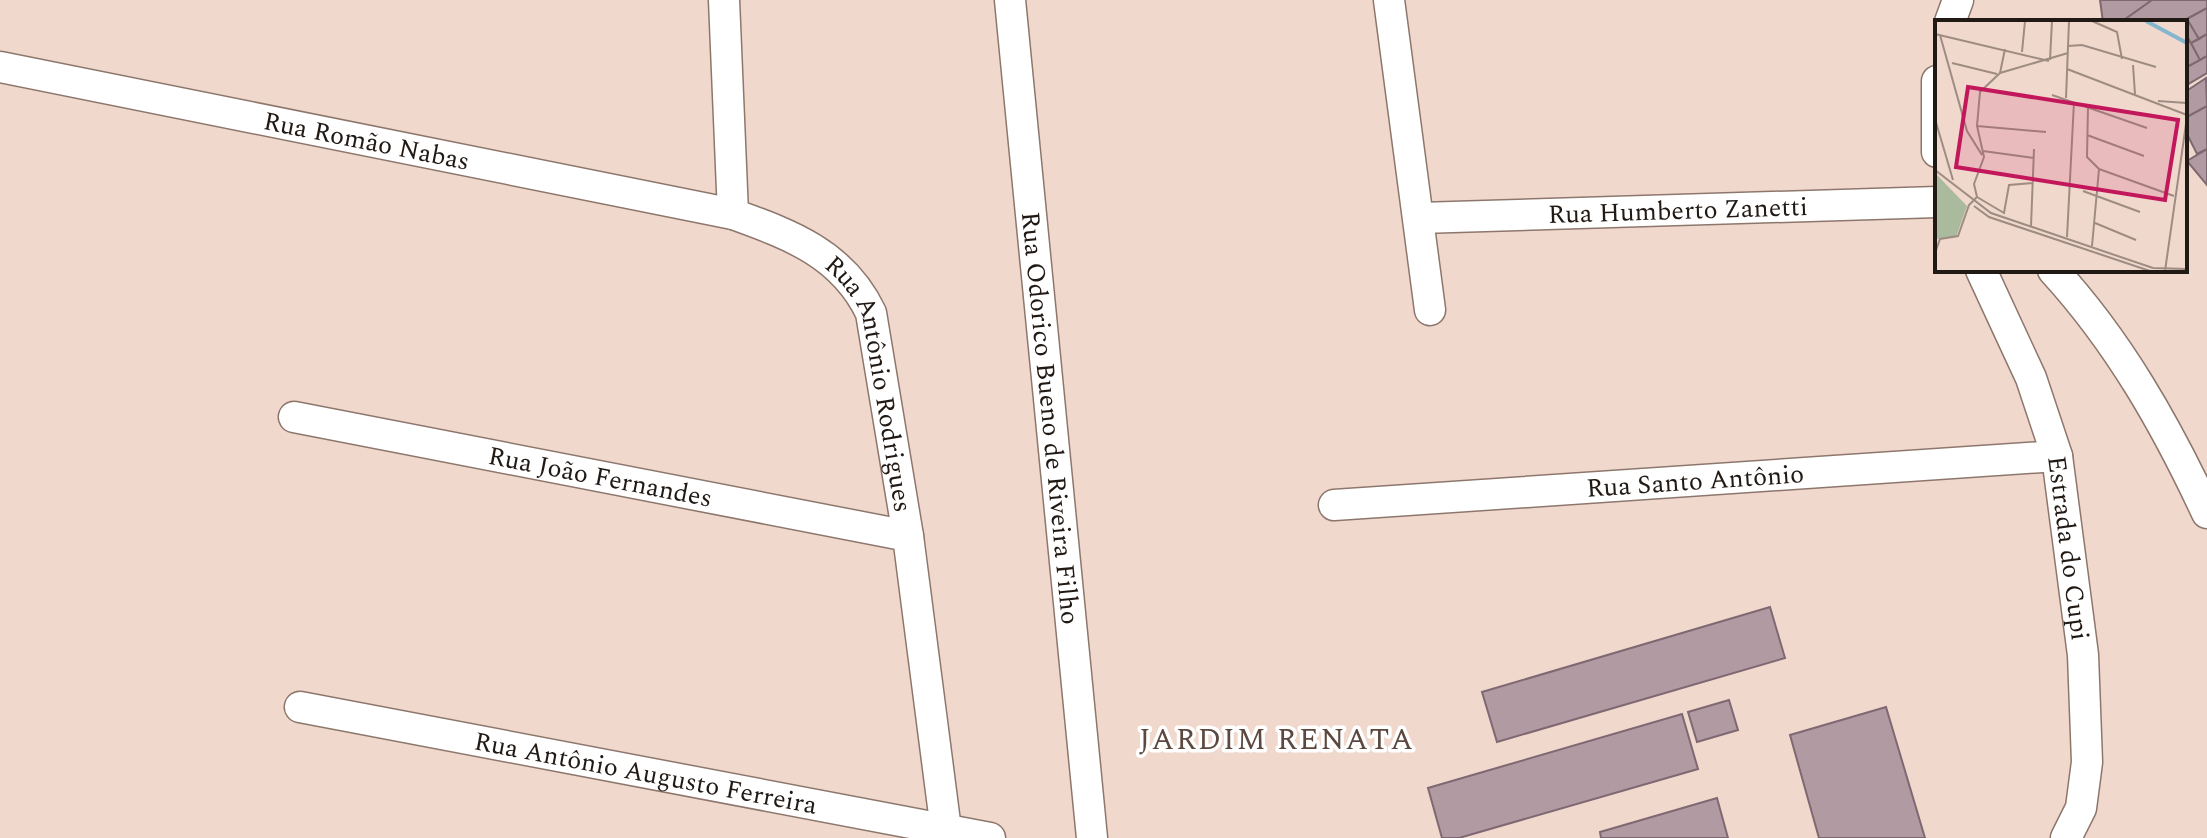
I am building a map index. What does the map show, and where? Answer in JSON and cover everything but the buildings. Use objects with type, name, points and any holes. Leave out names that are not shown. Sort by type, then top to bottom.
[{"type":"street","points":[[724,0],[733,214]]},
{"type":"street","name":"Rua Odorico Bueno de Riveira Filho","points":[[1010,0],[1092,838]]},
{"type":"street","points":[[1389,0],[1430,310]]},
{"type":"street","points":[[1951,20],[1958,0]]},
{"type":"street","name":"Rua Romão Nabas","points":[[0,67],[733,214]]},
{"type":"street","name":"Rua Humberto Zanetti","points":[[1420,218],[1935,202]]},
{"type":"street","name":"Rua Antônio Rodrigues","points":[[733,214],[801,239],[835,263],[861,291],[871,313],[908,536],[946,830]]},
{"type":"street","name":"Estrada do Cupi","points":[[1982,272],[2031,378],[2057,456],[2083,655],[2087,762],[2081,808],[2066,838]]},
{"type":"street","points":[[2055,272],[2085,305],[2144,388],[2207,513]]},
{"type":"street","name":"Rua João Fernandes","points":[[294,417],[908,536]]},
{"type":"street","name":"Rua Santo Antônio","points":[[1334,505],[2057,456]]},
{"type":"street","name":"Rua Antônio Augusto Ferreira","points":[[300,707],[990,838]]},
{"type":"district","name":"JARDIM RENATA","points":[[1277,739]]}]
